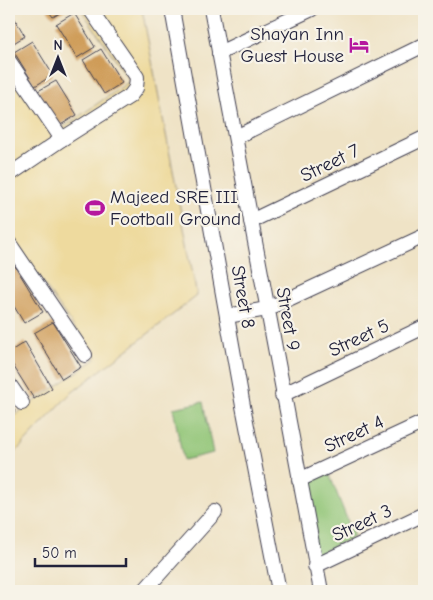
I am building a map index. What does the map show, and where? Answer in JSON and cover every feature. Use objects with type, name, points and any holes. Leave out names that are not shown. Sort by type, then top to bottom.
[{"type":"street","points":[[9,174],[130,96],[136,88],[137,77],[90,9]]},
{"type":"street","name":"Street 8","points":[[172,9],[279,591]]},
{"type":"street","name":"Street 9","points":[[211,9],[320,591]]},
{"type":"street","points":[[219,53],[312,9]]},
{"type":"street","points":[[236,137],[424,45]]},
{"type":"street","points":[[9,61],[62,139]]},
{"type":"street","name":"Street 7","points":[[251,221],[424,138]]},
{"type":"street","points":[[228,316],[267,309],[424,236]]},
{"type":"street","points":[[9,244],[85,355]]},
{"type":"street","name":"Street 5","points":[[282,395],[424,328]]},
{"type":"street","points":[[9,384],[22,403]]},
{"type":"street","name":"Street 4","points":[[299,480],[424,422]]},
{"type":"street","points":[[144,591],[215,512]]},
{"type":"street","name":"Street 3","points":[[316,566],[424,514]]},
{"type":"green space","points":[[203,402],[213,453],[183,460],[173,408]]},
{"type":"green space","points":[[327,468],[354,537],[315,555],[299,480]]},
{"type":"sand","name":"Majeed SRE III Football Ground","points":[[81,9],[142,9],[197,296],[70,394],[9,459],[9,419],[96,359],[9,234],[9,71],[61,129],[130,81]]},
{"type":"building","points":[[9,9],[25,36],[9,46]]},
{"type":"building","points":[[47,9],[67,9],[53,17]]},
{"type":"building","points":[[74,13],[95,47],[77,58],[56,24]]},
{"type":"building","points":[[32,41],[53,75],[35,86],[14,52]]},
{"type":"building","points":[[101,49],[122,83],[104,94],[83,60]]},
{"type":"building","points":[[56,81],[77,115],[59,126],[38,91]]},
{"type":"building","points":[[15,266],[43,312],[24,323],[9,298],[9,270]]},
{"type":"building","points":[[53,322],[81,367],[62,379],[34,333]]},
{"type":"building","points":[[25,342],[52,388],[34,399],[9,359],[9,352]]},
{"type":"building","points":[[9,400],[15,411],[9,415]]},
{"type":"place","name":"Shayan Inn Guest House","points":[[359,45]]},
{"type":"place","name":"Majeed SRE III Football Ground","points":[[95,208]]}]
